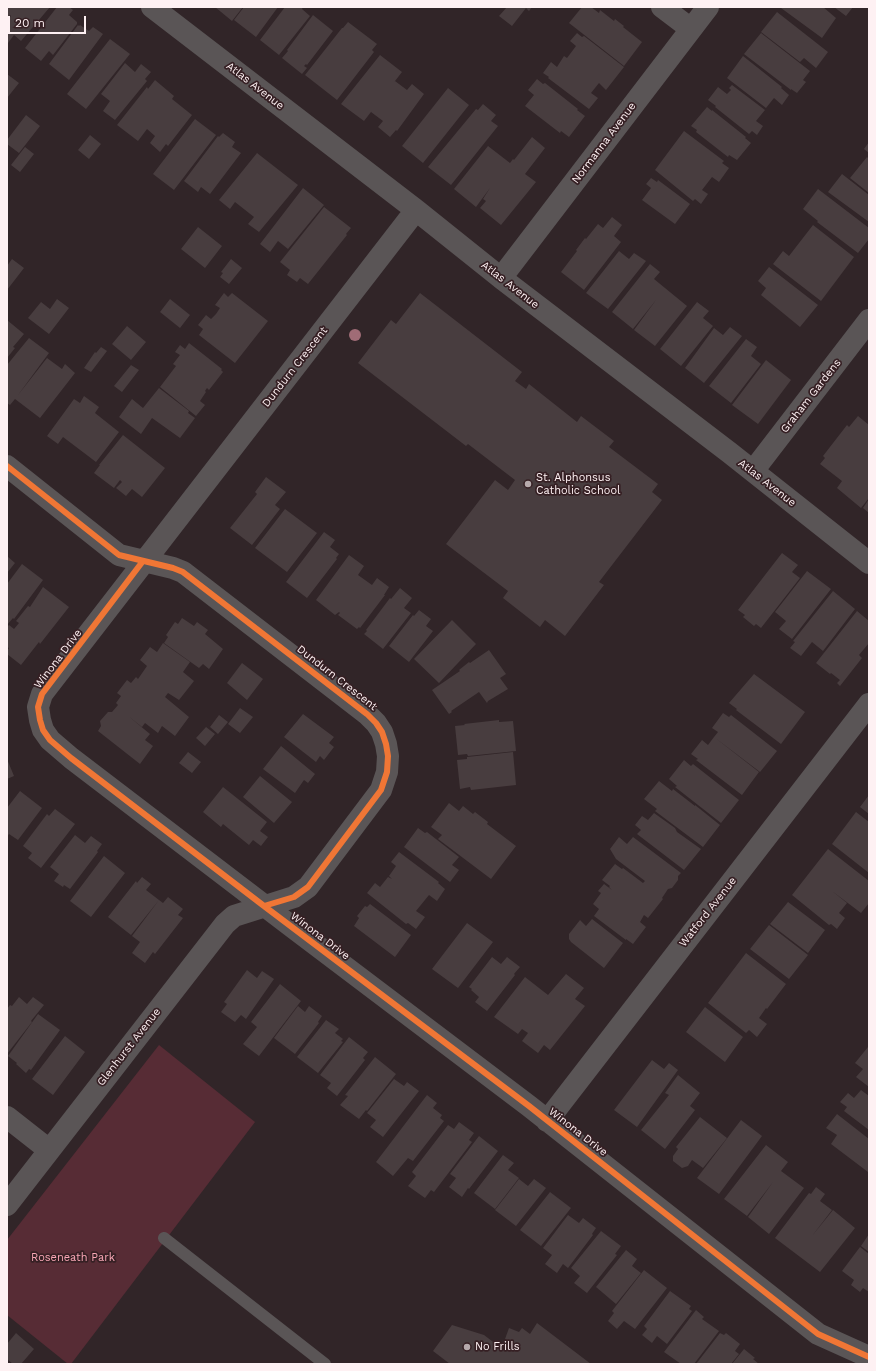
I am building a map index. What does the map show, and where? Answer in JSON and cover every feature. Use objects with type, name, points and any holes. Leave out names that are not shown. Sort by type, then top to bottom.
[{"type":"street","name":"Atlas Avenue","points":[[152,7],[416,210],[501,278],[753,471],[869,563]]},
{"type":"street","points":[[662,7],[691,29]]},
{"type":"street","name":"Normanna Avenue","points":[[501,278],[708,7]]},
{"type":"street","name":"Dundurn Crescent","points":[[264,906],[294,897],[308,887],[381,790],[387,772],[388,756],[384,738],[376,723],[367,714],[183,572],[173,568],[144,562],[416,210]]},
{"type":"street","name":"Graham Gardens","points":[[753,471],[869,320]]},
{"type":"street","points":[[7,466],[119,555],[144,562]]},
{"type":"street","name":"Winona Drive","points":[[144,562],[42,694],[38,707],[40,720],[43,730],[50,740],[71,758],[264,906],[547,1121],[818,1334],[869,1357]]},
{"type":"street","name":"Watford Avenue","points":[[547,1121],[869,704]]},
{"type":"street","name":"Glenhurst Avenue","points":[[7,1205],[225,924],[234,916],[264,906]]},
{"type":"street","points":[[7,1117],[49,1150]]},
{"type":"lane","points":[[164,1238],[325,1364]]},
{"type":"green space","name":"Roseneath Park","points":[[159,1045],[255,1122],[71,1364],[68,1364],[7,1315],[7,1240]]},
{"type":"building","points":[[7,7],[50,7],[21,41],[14,35],[8,43],[7,21],[11,16],[10,15],[7,19]]},
{"type":"building","points":[[57,7],[69,7],[73,10],[69,15],[77,22],[77,24],[53,55],[49,51],[41,61],[25,48]]},
{"type":"building","points":[[215,7],[243,7],[232,21]]},
{"type":"building","points":[[244,7],[278,7],[256,37],[234,20]]},
{"type":"building","points":[[285,7],[303,7],[302,9],[310,16],[279,55],[260,40]]},
{"type":"building","points":[[507,7],[532,7],[529,11],[526,8],[512,26],[499,16]]},
{"type":"building","points":[[582,7],[591,7],[599,13],[600,10],[614,21],[615,19],[642,42],[624,66],[569,23]]},
{"type":"building","points":[[823,7],[836,18],[822,38],[781,8]]},
{"type":"building","points":[[834,7],[853,7],[846,16]]},
{"type":"building","points":[[777,12],[828,52],[816,68],[804,58],[800,62],[761,32]]},
{"type":"building","points":[[313,15],[333,31],[307,65],[306,64],[304,66],[307,68],[302,74],[282,58]]},
{"type":"building","points":[[348,22],[377,44],[372,50],[374,52],[337,100],[305,75]]},
{"type":"building","points":[[78,25],[89,31],[93,27],[103,34],[69,80],[49,64]]},
{"type":"building","points":[[577,33],[582,37],[584,36],[624,67],[606,90],[599,83],[591,93],[598,98],[589,109],[543,73],[551,62],[557,67],[564,56],[567,58],[576,46],[570,41]]},
{"type":"building","points":[[761,33],[810,71],[803,80],[806,82],[797,93],[744,54]]},
{"type":"building","points":[[110,39],[130,54],[86,109],[67,94]]},
{"type":"building","points":[[380,55],[402,72],[364,121],[341,104]]},
{"type":"building","points":[[743,56],[782,87],[781,88],[789,95],[782,105],[774,98],[766,108],[727,78]]},
{"type":"building","points":[[125,63],[135,72],[141,64],[151,72],[145,79],[147,81],[115,120],[103,111],[110,101],[101,94]]},
{"type":"building","points":[[7,74],[19,83],[7,98]]},
{"type":"building","points":[[537,79],[543,84],[545,83],[585,116],[569,137],[561,131],[560,133],[525,106],[534,95],[528,90]]},
{"type":"building","points":[[155,80],[174,96],[172,99],[192,115],[168,146],[166,144],[160,152],[150,143],[155,136],[147,129],[138,141],[117,125],[147,87],[148,89]]},
{"type":"building","points":[[395,81],[407,90],[412,84],[424,94],[397,131],[396,130],[390,137],[378,127],[383,121],[371,112]]},
{"type":"building","points":[[732,85],[765,110],[756,121],[763,126],[757,135],[752,131],[749,134],[708,100],[718,87],[727,94],[731,90],[729,88]]},
{"type":"building","points":[[448,88],[469,105],[423,163],[402,146]]},
{"type":"building","points":[[483,104],[496,115],[491,121],[498,126],[451,185],[428,167],[476,109],[478,110]]},
{"type":"building","points":[[707,107],[746,137],[745,138],[751,143],[737,160],[729,155],[728,157],[696,132],[697,130],[691,126]]},
{"type":"building","points":[[26,115],[40,126],[19,153],[7,144],[7,140]]},
{"type":"building","points":[[195,119],[216,135],[174,190],[153,174]]},
{"type":"building","points":[[684,131],[724,161],[722,163],[729,168],[719,182],[712,177],[702,190],[708,194],[701,204],[695,199],[693,201],[655,170]]},
{"type":"building","points":[[223,133],[235,142],[232,147],[241,153],[210,194],[201,187],[198,192],[184,181],[218,136],[219,137]]},
{"type":"building","points":[[90,135],[101,144],[89,159],[78,150]]},
{"type":"building","points":[[532,137],[545,148],[525,174],[536,182],[501,225],[480,208],[486,201],[483,199],[490,188],[476,207],[454,189],[488,146],[510,163]]},
{"type":"building","points":[[869,142],[869,153],[864,149]]},
{"type":"building","points":[[25,147],[34,154],[20,172],[11,165]]},
{"type":"building","points":[[257,153],[298,185],[259,232],[248,224],[254,217],[235,202],[230,209],[219,200]]},
{"type":"building","points":[[867,157],[869,159],[869,193],[850,178]]},
{"type":"building","points":[[842,174],[869,195],[869,222],[828,192]]},
{"type":"building","points":[[651,178],[657,182],[658,180],[690,204],[675,224],[642,200],[651,188],[646,184]]},
{"type":"building","points":[[303,188],[324,205],[288,249],[278,241],[270,252],[260,244]]},
{"type":"building","points":[[818,189],[869,228],[869,239],[858,253],[817,222],[818,221],[803,209]]},
{"type":"building","points":[[324,207],[351,228],[308,284],[300,278],[297,282],[287,275],[290,270],[280,262]]},
{"type":"building","points":[[612,217],[622,225],[614,236],[621,242],[584,290],[561,272],[585,238],[586,239],[598,224],[603,228]]},
{"type":"building","points":[[813,225],[854,257],[821,301],[773,264],[783,251],[789,256]]},
{"type":"building","points":[[198,227],[222,246],[205,268],[181,249]]},
{"type":"building","points":[[619,251],[629,259],[634,253],[646,261],[608,309],[586,293]]},
{"type":"building","points":[[12,259],[24,268],[7,290],[7,266]]},
{"type":"building","points":[[231,259],[242,268],[229,284],[220,277],[223,273],[221,272]]},
{"type":"building","points":[[650,264],[660,272],[654,279],[687,306],[655,346],[634,330],[656,300],[633,329],[612,312]]},
{"type":"building","points":[[769,267],[818,305],[800,327],[761,295],[766,288],[758,281]]},
{"type":"building","points":[[224,293],[228,297],[232,293],[268,321],[235,363],[199,335],[203,329],[198,325],[206,315],[211,319],[216,314],[220,308],[215,305]]},
{"type":"building","points":[[420,293],[522,372],[515,381],[526,389],[529,384],[577,422],[581,416],[614,441],[609,447],[658,484],[652,492],[662,500],[599,582],[604,585],[565,636],[545,620],[540,627],[503,598],[508,591],[446,544],[495,480],[508,490],[515,480],[468,444],[466,446],[358,363],[391,320],[396,324]]},
{"type":"building","points":[[57,299],[69,308],[49,334],[28,318],[41,302],[50,309]]},
{"type":"building","points":[[170,299],[190,315],[180,328],[160,312]]},
{"type":"building","points":[[697,302],[709,311],[703,318],[713,326],[681,366],[660,349]]},
{"type":"building","points":[[7,320],[24,334],[13,347],[15,348],[7,358]]},
{"type":"building","points":[[127,326],[146,342],[131,360],[112,344]]},
{"type":"building","points":[[730,327],[742,336],[704,383],[685,368],[714,328],[723,335]]},
{"type":"building","points":[[29,338],[49,353],[18,395],[47,358],[62,369],[65,364],[75,373],[40,418],[15,399],[10,405],[7,403],[7,365]]},
{"type":"building","points":[[746,339],[757,347],[751,356],[761,364],[731,403],[709,386]]},
{"type":"building","points":[[189,343],[222,369],[221,370],[223,372],[209,390],[207,388],[205,391],[206,392],[200,401],[205,405],[196,416],[160,387],[176,366],[173,364],[180,355],[175,352],[180,345],[185,349]]},
{"type":"building","points":[[101,347],[107,351],[91,372],[84,368],[95,352],[96,353]]},
{"type":"building","points":[[766,360],[791,380],[758,424],[732,405]]},
{"type":"building","points":[[131,365],[139,370],[122,392],[114,386]]},
{"type":"building","points":[[159,388],[189,411],[188,413],[195,418],[180,438],[152,418],[141,434],[119,417],[132,399],[143,408]]},
{"type":"building","points":[[84,396],[99,407],[95,413],[119,432],[96,462],[63,437],[58,444],[47,436],[74,399],[80,403]]},
{"type":"building","points":[[858,416],[869,425],[869,498],[861,508],[837,488],[842,481],[820,464],[825,458],[823,456],[847,425],[849,427]]},
{"type":"building","points":[[123,435],[165,468],[142,497],[132,489],[126,496],[116,488],[122,482],[120,480],[114,488],[94,473]]},
{"type":"building","points":[[266,477],[286,492],[275,505],[280,509],[252,545],[230,528],[257,494],[255,492]]},
{"type":"building","points":[[869,499],[869,513],[863,508]]},
{"type":"building","points":[[285,509],[317,533],[287,572],[255,548]]},
{"type":"building","points":[[324,532],[335,540],[330,547],[339,554],[336,558],[337,559],[307,598],[286,582]]},
{"type":"building","points":[[782,553],[798,565],[792,572],[800,578],[761,628],[756,624],[754,626],[743,617],[745,615],[738,610]]},
{"type":"building","points":[[349,555],[364,566],[358,575],[372,585],[377,578],[389,587],[385,595],[360,628],[359,627],[357,629],[338,615],[340,613],[339,612],[335,615],[316,600]]},
{"type":"building","points":[[7,556],[15,563],[7,573]]},
{"type":"building","points":[[22,564],[43,580],[14,619],[13,618],[7,625],[7,584]]},
{"type":"building","points":[[807,571],[831,589],[792,639],[779,629],[786,621],[775,612]]},
{"type":"building","points":[[43,587],[69,607],[40,644],[39,642],[21,665],[7,654],[9,648],[7,647],[7,627],[9,625],[14,629],[19,623],[16,621],[28,606],[30,607]]},
{"type":"building","points":[[400,588],[412,598],[404,608],[411,613],[383,649],[364,634],[390,598],[391,599]]},
{"type":"building","points":[[833,591],[855,609],[823,651],[812,642],[801,656],[790,648],[795,642],[793,641]]},
{"type":"building","points":[[419,610],[431,619],[426,626],[433,631],[409,662],[389,646],[413,615],[414,616]]},
{"type":"building","points":[[857,611],[869,621],[869,643],[859,655],[862,658],[840,686],[837,683],[840,680],[816,663]]},
{"type":"building","points":[[182,618],[194,626],[197,622],[208,630],[205,634],[223,649],[209,669],[203,664],[199,668],[164,643],[168,637],[166,635],[175,622],[178,624]]},
{"type":"building","points":[[452,620],[476,644],[439,683],[414,659]]},
{"type":"building","points":[[163,643],[190,662],[183,672],[194,681],[179,700],[168,693],[165,697],[189,717],[175,736],[162,726],[158,733],[145,723],[142,727],[127,715],[150,734],[145,740],[153,746],[140,764],[98,731],[101,726],[100,721],[108,712],[112,712],[118,705],[116,703],[121,696],[117,693],[127,680],[131,683],[136,677],[138,679],[147,666],[140,660],[150,647],[157,652]]},
{"type":"building","points":[[489,650],[506,674],[500,678],[508,689],[487,703],[479,692],[451,711],[452,712],[449,714],[432,690],[460,671],[459,670],[469,662],[470,663]]},
{"type":"building","points":[[242,663],[263,679],[247,700],[227,683]]},
{"type":"building","points":[[754,674],[805,712],[781,744],[729,703]]},
{"type":"building","points":[[240,708],[253,717],[240,733],[228,724]]},
{"type":"building","points":[[723,713],[729,717],[731,715],[777,751],[760,772],[714,737],[718,732],[712,728]]},
{"type":"building","points":[[303,714],[334,737],[329,743],[334,747],[324,760],[320,756],[316,762],[284,737]]},
{"type":"building","points":[[219,715],[228,722],[218,734],[210,727]]},
{"type":"building","points":[[499,720],[499,722],[513,721],[516,751],[468,756],[467,754],[458,755],[455,726]]},
{"type":"building","points":[[206,727],[215,734],[205,746],[196,738]]},
{"type":"building","points":[[714,737],[759,772],[742,795],[696,760],[698,759],[691,754],[702,740],[708,745]]},
{"type":"building","points":[[281,746],[315,774],[308,783],[304,780],[295,793],[263,769]]},
{"type":"building","points":[[188,752],[201,762],[192,773],[179,763]]},
{"type":"building","points":[[513,752],[516,785],[471,790],[470,787],[460,789],[457,760],[467,759],[467,757]]},
{"type":"building","points":[[7,759],[14,776],[7,779]]},
{"type":"building","points":[[684,760],[691,766],[693,764],[739,800],[721,823],[675,787],[677,786],[669,779]]},
{"type":"building","points":[[260,776],[292,802],[274,823],[243,797]]},
{"type":"building","points":[[659,781],[672,791],[673,789],[720,825],[703,847],[655,811],[657,809],[644,799]]},
{"type":"building","points":[[223,787],[267,822],[260,831],[268,837],[261,846],[253,840],[249,845],[223,824],[221,827],[203,812]]},
{"type":"building","points":[[20,791],[42,808],[18,840],[9,834],[7,837],[7,808]]},
{"type":"building","points":[[869,795],[869,814],[860,807]]},
{"type":"building","points":[[449,803],[459,811],[463,806],[473,814],[475,812],[488,822],[487,824],[516,846],[491,879],[438,839],[442,835],[431,827]]},
{"type":"building","points":[[55,809],[75,824],[41,868],[28,858],[32,853],[23,846],[47,814],[49,816]]},
{"type":"building","points":[[856,812],[869,822],[869,873],[832,844]]},
{"type":"building","points":[[654,813],[701,849],[684,870],[637,834],[641,830],[635,825],[642,816],[648,820]]},
{"type":"building","points":[[418,828],[425,833],[427,832],[459,857],[452,865],[459,870],[450,882],[404,847]]},
{"type":"building","points":[[75,835],[85,843],[91,836],[102,844],[97,851],[98,852],[70,889],[64,885],[63,887],[54,881],[59,874],[50,867]]},
{"type":"building","points":[[619,837],[627,844],[633,837],[681,873],[678,876],[678,880],[672,888],[668,889],[662,898],[663,899],[648,918],[644,915],[640,922],[646,927],[633,944],[594,916],[599,909],[593,904],[601,893],[598,891],[604,884],[612,890],[609,887],[610,886],[602,880],[615,864],[643,883],[645,881],[616,859],[610,849]]},
{"type":"building","points":[[828,849],[869,881],[869,903],[861,913],[832,891],[847,903],[839,913],[845,918],[837,929],[831,924],[829,925],[792,895]]},
{"type":"building","points":[[399,852],[439,882],[438,883],[445,889],[437,901],[429,895],[416,911],[425,917],[416,929],[408,923],[406,924],[367,893],[375,883],[380,887],[388,877],[392,879],[389,876],[396,866],[391,862]]},
{"type":"building","points":[[104,856],[125,873],[91,917],[70,901]]},
{"type":"building","points":[[142,877],[151,884],[146,890],[159,900],[131,935],[108,917],[136,881],[137,883]]},
{"type":"building","points":[[168,897],[183,909],[178,915],[183,918],[155,954],[153,952],[145,963],[132,953],[140,942],[132,936],[159,900],[163,903]]},
{"type":"building","points":[[788,902],[825,930],[808,953],[770,924]]},
{"type":"building","points":[[370,904],[411,935],[395,957],[354,926],[359,918],[357,916],[365,906],[367,907]]},
{"type":"building","points":[[592,919],[623,943],[604,968],[569,939],[569,934],[580,920],[586,926]]},
{"type":"building","points":[[467,923],[493,942],[458,988],[432,969]]},
{"type":"building","points":[[769,925],[808,955],[789,979],[750,949]]},
{"type":"building","points":[[746,953],[786,984],[759,1018],[767,1024],[757,1037],[749,1030],[746,1033],[708,1003]]},
{"type":"building","points":[[492,957],[501,964],[507,957],[520,967],[487,1011],[475,1002],[479,997],[469,987]]},
{"type":"building","points":[[247,970],[257,978],[262,971],[274,979],[246,1019],[241,1015],[235,1022],[221,1012],[227,1004],[224,1002]]},
{"type":"building","points":[[566,974],[584,988],[575,999],[585,1006],[550,1050],[544,1045],[538,1053],[522,1041],[528,1033],[522,1029],[518,1034],[494,1017],[525,977],[548,995]]},
{"type":"building","points":[[280,984],[301,1001],[259,1056],[243,1044],[257,1027],[251,1022]]},
{"type":"building","points":[[19,997],[27,1004],[33,997],[44,1005],[7,1054],[7,1009],[10,1005],[12,1006]]},
{"type":"building","points":[[298,1006],[305,1012],[309,1006],[322,1016],[318,1022],[319,1023],[295,1054],[274,1038]]},
{"type":"building","points":[[705,1007],[743,1037],[725,1062],[686,1032]]},
{"type":"building","points":[[38,1014],[60,1030],[31,1070],[29,1069],[26,1073],[8,1056]]},
{"type":"building","points":[[326,1020],[339,1029],[335,1033],[343,1039],[341,1041],[343,1042],[318,1073],[297,1057]]},
{"type":"building","points":[[65,1036],[85,1052],[53,1095],[32,1079]]},
{"type":"building","points":[[349,1037],[368,1052],[363,1058],[365,1060],[337,1096],[327,1088],[331,1083],[320,1075]]},
{"type":"building","points":[[868,1047],[869,1087],[856,1077],[863,1069],[855,1063]]},
{"type":"building","points":[[375,1057],[396,1074],[359,1119],[340,1105],[348,1096],[345,1095]]},
{"type":"building","points":[[652,1060],[664,1069],[669,1063],[678,1070],[637,1127],[614,1110]]},
{"type":"building","points":[[678,1075],[700,1093],[690,1106],[695,1110],[665,1149],[641,1130],[669,1095],[665,1093]]},
{"type":"building","points":[[394,1079],[404,1086],[407,1082],[419,1091],[383,1137],[370,1127],[376,1120],[367,1113]]},
{"type":"building","points":[[861,1090],[869,1096],[869,1130],[844,1111],[847,1107],[840,1102],[848,1093],[854,1098]]},
{"type":"building","points":[[427,1095],[437,1103],[433,1108],[442,1115],[440,1118],[444,1121],[413,1161],[408,1158],[393,1176],[376,1162]]},
{"type":"building","points":[[837,1114],[869,1139],[868,1172],[831,1144],[837,1135],[826,1128]]},
{"type":"building","points":[[700,1117],[727,1138],[703,1168],[692,1160],[688,1166],[682,1168],[673,1161],[673,1156],[678,1149],[676,1147]]},
{"type":"building","points":[[741,1120],[762,1136],[719,1194],[697,1178]]},
{"type":"building","points":[[459,1122],[474,1133],[469,1140],[472,1142],[434,1192],[431,1190],[425,1198],[408,1186],[416,1176],[412,1172],[448,1125],[454,1129]]},
{"type":"building","points":[[479,1136],[498,1151],[462,1197],[449,1187],[456,1178],[450,1174]]},
{"type":"building","points":[[766,1145],[788,1162],[781,1171],[804,1188],[769,1234],[748,1217],[773,1182],[747,1216],[724,1199]]},
{"type":"building","points":[[503,1155],[514,1163],[508,1170],[519,1178],[495,1209],[474,1193]]},
{"type":"building","points":[[519,1179],[528,1186],[534,1179],[546,1188],[516,1226],[495,1210]]},
{"type":"building","points":[[816,1187],[825,1194],[820,1201],[832,1210],[812,1236],[833,1210],[855,1228],[820,1272],[775,1238],[809,1193],[811,1194]]},
{"type":"building","points":[[550,1192],[571,1208],[541,1246],[520,1230]]},
{"type":"building","points":[[568,1215],[579,1223],[583,1218],[596,1228],[592,1234],[593,1235],[568,1268],[563,1264],[557,1273],[545,1264],[552,1255],[543,1248]]},
{"type":"building","points":[[601,1231],[621,1246],[615,1254],[617,1255],[587,1293],[574,1283],[580,1276],[571,1268]]},
{"type":"building","points":[[869,1234],[869,1252],[861,1246]]},
{"type":"building","points":[[860,1247],[869,1254],[869,1292],[863,1288],[860,1292],[851,1285],[854,1280],[842,1271]]},
{"type":"building","points":[[626,1250],[637,1259],[632,1266],[641,1273],[616,1304],[596,1287]]},
{"type":"building","points":[[644,1270],[667,1288],[635,1329],[624,1321],[617,1329],[608,1321],[614,1313],[612,1311]]},
{"type":"building","points":[[670,1291],[691,1306],[689,1309],[692,1311],[667,1344],[657,1336],[652,1343],[642,1335],[647,1329],[644,1326]]},
{"type":"building","points":[[696,1310],[704,1317],[702,1319],[719,1331],[694,1364],[681,1364],[664,1352]]},
{"type":"building","name":"No Frills","points":[[537,1323],[591,1364],[450,1364],[433,1351],[452,1325],[484,1335],[505,1351],[512,1342],[505,1339],[509,1328],[519,1332],[522,1328],[530,1334]]},
{"type":"building","points":[[16,1333],[34,1349],[21,1364],[13,1364],[7,1359],[7,1344]]},
{"type":"building","points":[[720,1333],[724,1335],[726,1333],[740,1344],[735,1351],[739,1354],[731,1364],[696,1364]]},
{"type":"building","points":[[744,1349],[755,1358],[753,1359],[759,1364],[732,1364]]},
{"type":"cycle path","points":[[7,466],[119,555],[173,568],[183,572],[367,714],[382,732],[388,756],[387,772],[381,790],[308,887],[294,897],[264,906]]},
{"type":"cycle path","points":[[143,561],[42,694],[38,707],[40,720],[43,730],[50,740],[71,758],[264,906],[529,1106],[818,1334],[869,1357]]},
{"type":"place","name":"St. Alphonsus Catholic School","points":[[528,484]]},
{"type":"place","name":"No Frills","points":[[467,1347]]}]
